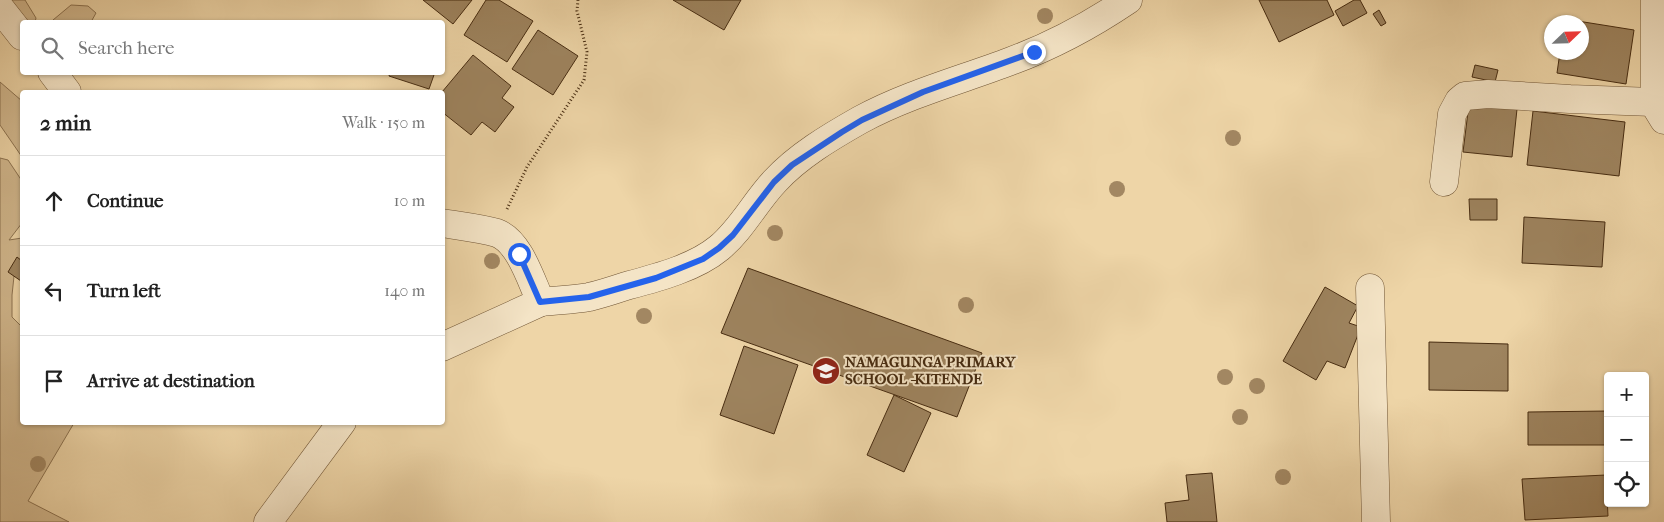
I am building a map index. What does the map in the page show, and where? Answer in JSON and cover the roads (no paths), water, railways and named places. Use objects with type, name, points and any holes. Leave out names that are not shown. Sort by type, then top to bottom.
[{"type":"street","points":[[445,346],[540,302],[589,297],[656,278],[703,259],[733,235],[774,182],[792,165],[842,132],[862,120],[923,92],[1012,61],[1053,43],[1102,18],[1128,0]]},
{"type":"street","points":[[1444,182],[1452,114],[1459,101],[1465,96],[1488,94],[1570,99],[1658,111],[1655,89],[1655,0]]},
{"type":"street","points":[[0,8],[20,33]]},
{"type":"street","points":[[54,75],[66,90]]},
{"type":"street","points":[[445,224],[498,234],[511,242],[519,254],[540,302]]},
{"type":"street","points":[[1370,288],[1376,522]]},
{"type":"street","points":[[268,522],[340,425]]},
{"type":"place","name":"NAMAGUNGA PRIMARY SCHOOL -KITENDE","points":[[826,371]]}]
